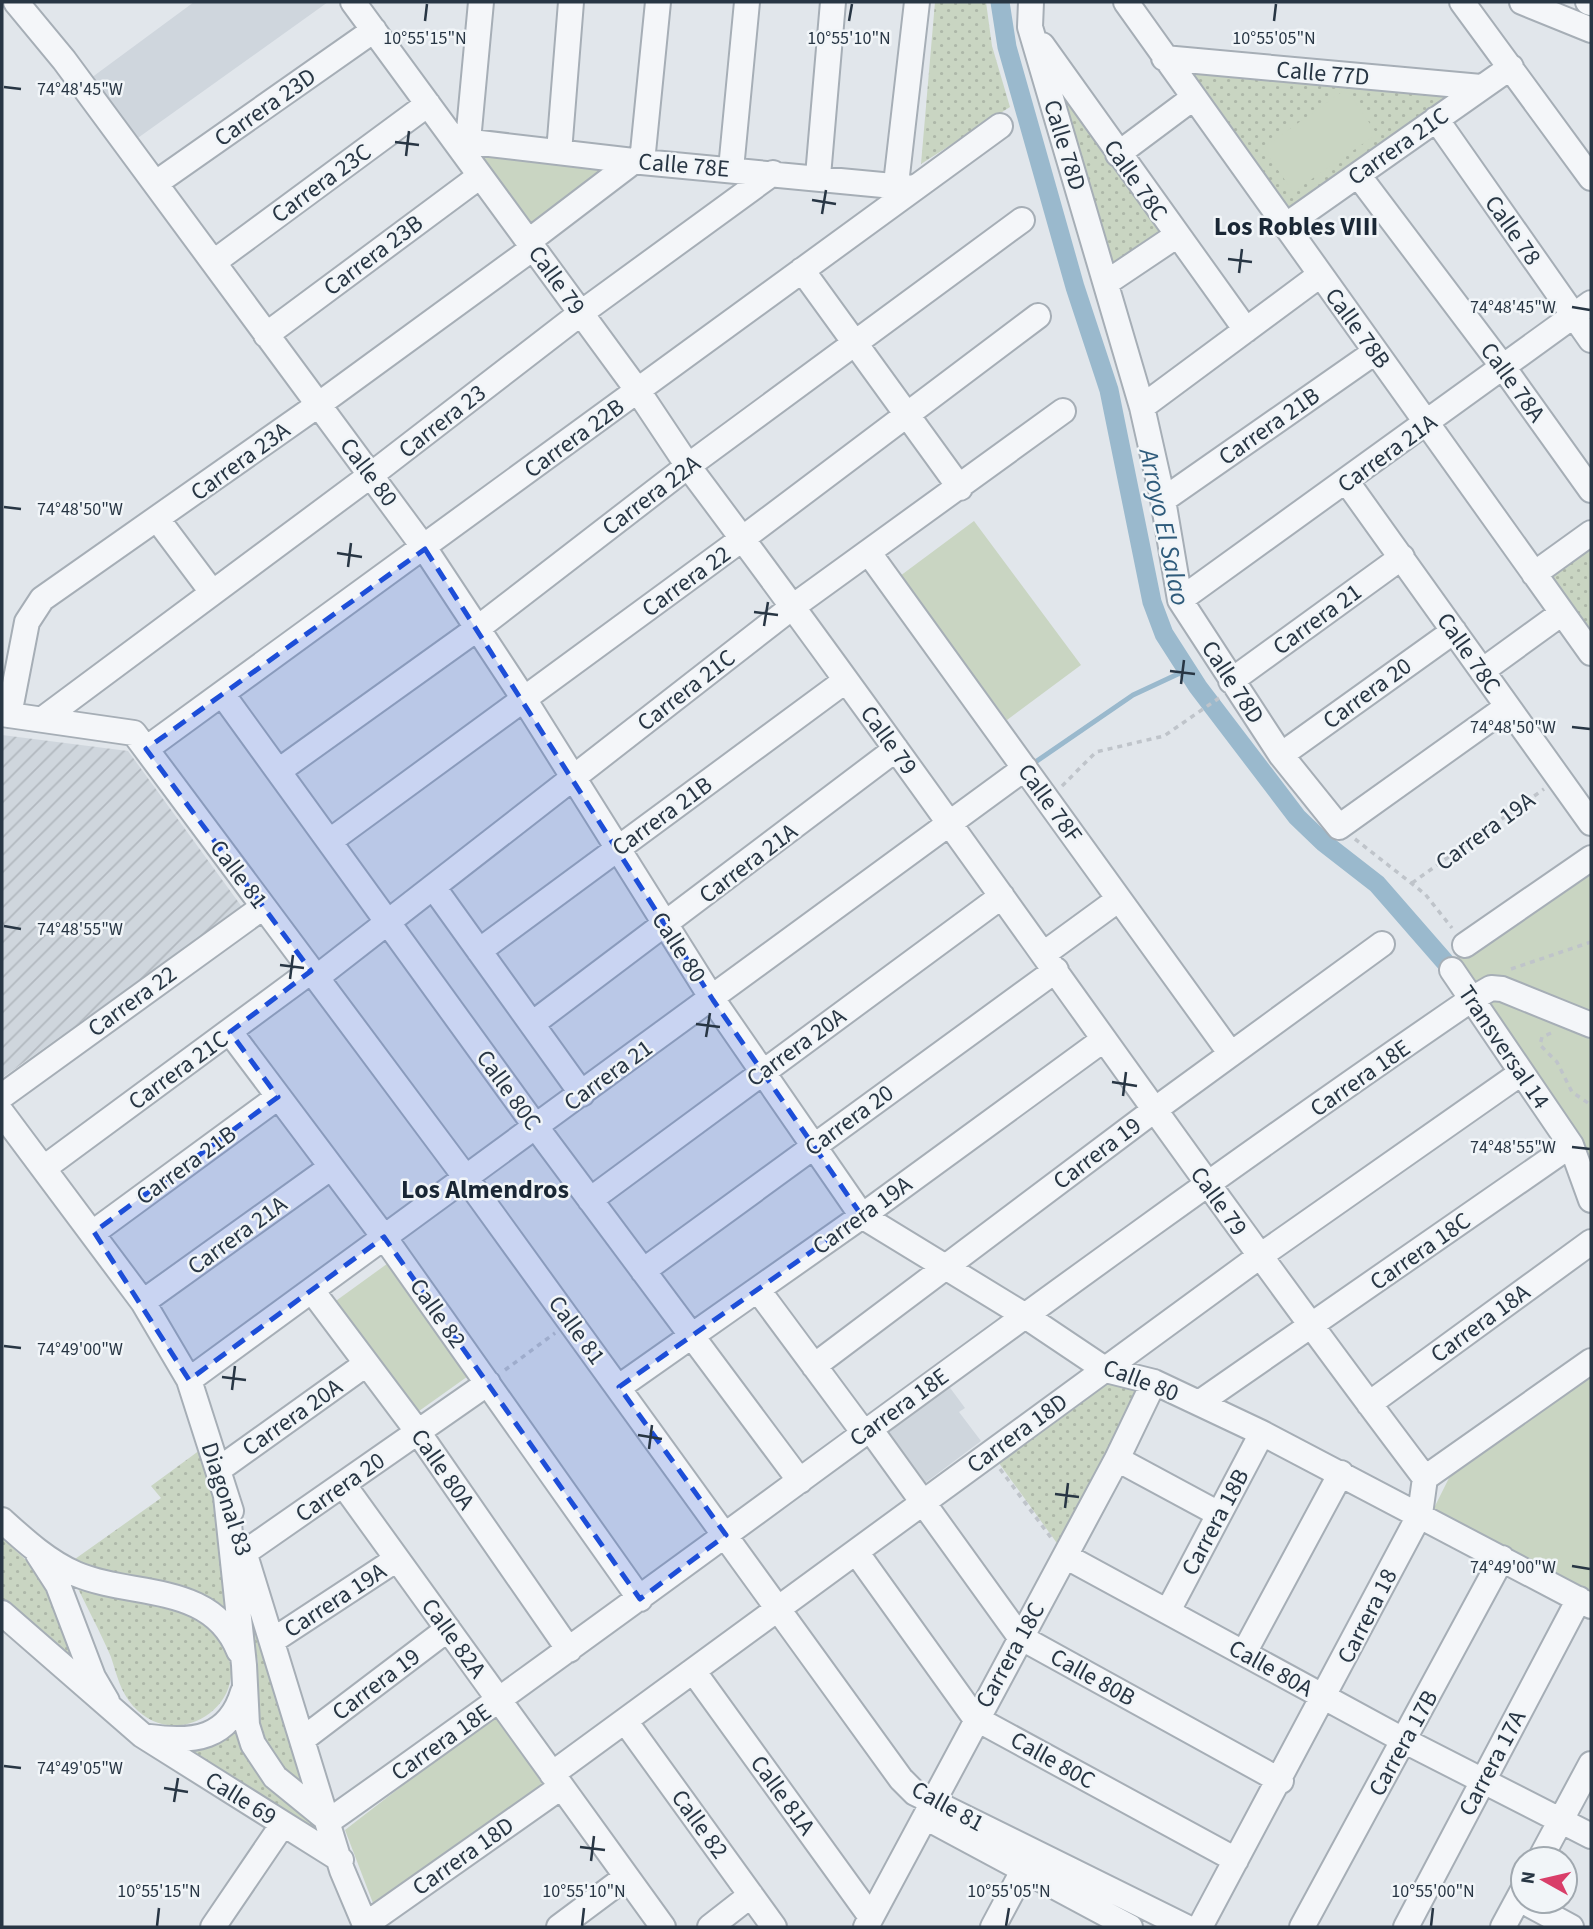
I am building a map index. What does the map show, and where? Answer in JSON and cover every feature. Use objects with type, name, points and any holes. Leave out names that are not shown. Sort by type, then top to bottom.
[{"type":"street","name":"Calle 80","points":[[16,2],[156,183],[425,548],[524,699],[713,1000],[862,1216],[1024,1315],[1106,1370],[1154,1382],[1262,1433],[1585,1602]]},
{"type":"street","name":"Calle 79","points":[[353,2],[428,104],[461,141],[480,176],[1050,962],[1153,1111],[1425,1478]]},
{"type":"street","points":[[461,141],[481,2]]},
{"type":"street","points":[[559,152],[571,2]]},
{"type":"street","points":[[638,162],[657,2]]},
{"type":"street","points":[[731,169],[747,2]]},
{"type":"street","points":[[818,176],[832,2]]},
{"type":"street","points":[[905,186],[917,2]]},
{"type":"street","points":[[1030,27],[1031,2]]},
{"type":"street","name":"Calle 78B","points":[[1126,2],[1591,653]]},
{"type":"street","points":[[1462,2],[1591,178]]},
{"type":"street","points":[[1522,2],[1590,31]]},
{"type":"street","name":"Calle 78C","points":[[1030,27],[1176,236],[1246,330]]},
{"type":"street","name":"Calle 78D","points":[[1030,27],[1142,407],[1163,500],[1180,600],[1226,689],[1339,827]]},
{"type":"street","name":"Carrera 23D","points":[[156,183],[374,30]]},
{"type":"street","name":"Calle 77D","points":[[1164,58],[1481,88]]},
{"type":"street","name":"Carrera 21C","points":[[1285,226],[1511,66]]},
{"type":"street","points":[[1118,154],[1193,98]]},
{"type":"street","name":"Carrera 23C","points":[[214,262],[428,104]]},
{"type":"street","name":"Calle 78","points":[[1436,120],[1582,309],[1591,340]]},
{"type":"street","name":"Carrera 22B","points":[[146,749],[425,548],[802,270],[905,186],[1000,126]]},
{"type":"street","name":"Calle 78E","points":[[461,141],[638,162],[818,176],[905,186]]},
{"type":"street","name":"Carrera 23A","points":[[5,714],[27,622],[43,599],[318,405],[638,162]]},
{"type":"street","name":"Carrera 23","points":[[43,719],[371,475],[581,313],[773,173]]},
{"type":"street","name":"Calle 78A","points":[[1358,175],[1503,367],[1591,490]]},
{"type":"street","name":"Carrera 23B","points":[[267,335],[480,176]]},
{"type":"street","name":"Carrera 22A","points":[[280,770],[478,628],[688,466],[1022,220]]},
{"type":"street","points":[[1106,283],[1176,236]]},
{"type":"street","points":[[802,270],[960,488]]},
{"type":"street","points":[[1142,407],[1320,275]]},
{"type":"street","name":"Carrera 21A","points":[[1180,600],[1347,482],[1582,309]]},
{"type":"street","name":"Carrera 22","points":[[330,841],[742,539],[1038,316]]},
{"type":"street","name":"Carrera 21B","points":[[1163,500],[1375,352]]},
{"type":"street","name":"Carrera 21C","points":[[44,1168],[230,1032],[388,924],[791,608],[1063,411]]},
{"type":"street","name":"Calle 78C","points":[[1347,482],[1591,823]]},
{"type":"street","points":[[158,520],[212,592]]},
{"type":"street","points":[[1534,574],[1591,533]]},
{"type":"street","name":"Calle 78F","points":[[869,553],[1231,1054]]},
{"type":"street","name":"Carrera 21","points":[[1226,689],[1402,557]]},
{"type":"street","points":[[1482,671],[1562,613]]},
{"type":"street","name":"Carrera 20","points":[[1281,755],[1454,631]]},
{"type":"street","name":"Carrera 21B","points":[[479,951],[845,681]]},
{"type":"street","name":"Calle 80C","points":[[223,695],[280,770],[536,1128],[800,1481]]},
{"type":"street","points":[[1339,827],[1507,707]]},
{"type":"street","name":"Calle 81","points":[[5,714],[134,733],[466,1178],[901,1779],[928,1809],[1103,1921],[1130,1927]]},
{"type":"street","name":"Carrera 21A","points":[[532,1024],[896,749]]},
{"type":"street","name":"Carrera 21","points":[[189,1380],[713,1000],[1025,768]]},
{"type":"street","points":[[1465,945],[1591,858]]},
{"type":"street","points":[[434,888],[582,1094]]},
{"type":"street","name":"Carrera 20A","points":[[590,1200],[1002,896]]},
{"type":"street","name":"Carrera 20","points":[[643,1271],[812,1147],[1050,962],[1119,900]]},
{"type":"street","name":"Carrera 22","points":[[2,1096],[263,907]]},
{"type":"street","name":"Carrera 19","points":[[814,1366],[1153,1111],[1382,944]]},
{"type":"street","name":"Transversal 14","points":[[1452,970],[1571,1145],[1591,1200]]},
{"type":"street","name":"Carrera 18E","points":[[329,1821],[500,1701],[1024,1315],[1207,1185],[1472,999],[1491,988],[1502,989]]},
{"type":"street","points":[[1502,989],[1591,1025]]},
{"type":"street","name":"Calle 82","points":[[230,1032],[384,1237],[640,1599]]},
{"type":"street","name":"Carrera 19A","points":[[619,1387],[862,1216],[1103,1040]]},
{"type":"street","name":"Carrera 18D","points":[[365,1926],[557,1781],[625,1721],[923,1501],[1260,1256],[1521,1073]]},
{"type":"street","name":"Carrera 21B","points":[[94,1233],[278,1097]]},
{"type":"street","name":"Diagonal 83","points":[[2,1113],[143,1302],[189,1380],[341,1860],[365,1926]]},
{"type":"street","name":"Carrera 18C","points":[[1199,1403],[1571,1145]]},
{"type":"street","name":"Carrera 21A","points":[[143,1302],[330,1168]]},
{"type":"street","name":"Carrera 18A","points":[[1369,1404],[1591,1242]]},
{"type":"street","name":"Calle 80B","points":[[758,1290],[814,1366],[923,1501],[1020,1637],[1281,1781]]},
{"type":"street","name":"Calle 80A","points":[[313,1292],[418,1432],[569,1650]]},
{"type":"street","points":[[1425,1478],[1591,1362]]},
{"type":"street","name":"Carrera 20A","points":[[218,1470],[366,1364]]},
{"type":"street","name":"Carrera 18C","points":[[868,1922],[975,1718],[1117,1459],[1154,1382]]},
{"type":"street","name":"Carrera 20","points":[[244,1553],[488,1383]]},
{"type":"street","name":"Carrera 18B","points":[[1168,1611],[1262,1433]]},
{"type":"street","points":[[1117,1459],[1219,1514]]},
{"type":"street","points":[[1244,1653],[1341,1473]]},
{"type":"street","name":"Carrera 18","points":[[1200,1927],[1281,1781],[1420,1514],[1425,1478]]},
{"type":"street","name":"Calle 82A","points":[[343,1484],[663,1927]]},
{"type":"street","points":[[226,1496],[247,1725],[261,1759],[275,1777],[329,1821]]},
{"type":"street","points":[[2,1520],[33,1548],[74,1573],[106,1584],[188,1599],[214,1615],[234,1637],[244,1676],[238,1710],[215,1731],[183,1741],[142,1735]]},
{"type":"street","points":[[33,1548],[58,1585],[93,1677],[121,1719]]},
{"type":"street","name":"Calle 80C","points":[[856,1552],[975,1718],[1236,1860]]},
{"type":"street","name":"Calle 80A","points":[[1065,1556],[1405,1741],[1591,1836]]},
{"type":"street","name":"Carrera 17B","points":[[1302,1927],[1502,1558]]},
{"type":"street","name":"Carrera 19A","points":[[272,1641],[397,1559]]},
{"type":"street","name":"Carrera 17A","points":[[1406,1927],[1483,1780],[1585,1602]]},
{"type":"street","points":[[2,1613],[121,1719]]},
{"type":"street","name":"Carrera 19","points":[[303,1739],[448,1629]]},
{"type":"street","name":"Calle 81A","points":[[694,1672],[868,1922]]},
{"type":"street","name":"Calle 69","points":[[121,1719],[142,1735],[341,1860]]},
{"type":"street","name":"Calle 82","points":[[625,1721],[760,1915]]},
{"type":"street","points":[[1548,1845],[1591,1765]]},
{"type":"street","name":"Calle 81","points":[[928,1809],[1186,1927]]},
{"type":"street","points":[[218,1925],[284,1824]]},
{"type":"street","points":[[993,1927],[1024,1869]]},
{"type":"street","points":[[559,1927],[626,1877]]},
{"type":"street","points":[[710,1927],[760,1915]]},
{"type":"street","points":[[1551,1915],[1571,1927]]},
{"type":"path","points":[[1049,802],[1073,773],[1097,752],[1164,736],[1202,710],[1226,689]]},
{"type":"path","name":"Carrera 19A","points":[[1412,883],[1559,778]]},
{"type":"path","points":[[1339,827],[1412,883],[1436,907],[1465,945]]},
{"type":"path","points":[[1502,989],[1512,967],[1591,942]]},
{"type":"path","points":[[1562,1034],[1549,1033],[1542,1037],[1540,1045],[1557,1062],[1572,1092],[1591,1105]]},
{"type":"path","points":[[488,1383],[570,1321]]},
{"type":"path","points":[[988,1454],[1065,1556]]},
{"type":"highlighted area","points":[[425,549],[713,1000],[862,1216],[619,1387],[726,1535],[640,1599],[384,1237],[189,1380],[94,1232],[278,1097],[230,1032],[311,971],[146,749]]},
{"type":"shaded area","points":[[194,2],[328,2],[135,140],[91,78]]},
{"type":"shaded area","points":[[2,735],[128,751],[242,907],[2,1078]]},
{"type":"shaded area","points":[[948,1385],[965,1408],[959,1412],[981,1441],[921,1486],[883,1433]]},
{"type":"green space","points":[[935,2],[986,2],[992,46],[1010,107],[921,164]]},
{"type":"green space","points":[[1046,59],[1166,233],[1112,270]]},
{"type":"green space","points":[[1181,65],[1460,89],[1289,212]]},
{"type":"green space","points":[[1346,89],[1377,134],[1293,192],[1263,148]]},
{"type":"green space","points":[[467,146],[621,163],[528,235]]},
{"type":"green space","points":[[974,521],[1081,665],[1007,720],[900,576]]},
{"type":"green space","points":[[1591,548],[1591,644],[1547,580]]},
{"type":"green space","points":[[1591,863],[1591,1166],[1484,1003],[1456,954]]},
{"type":"green space","points":[[391,1261],[471,1374],[412,1416],[333,1303]]},
{"type":"green space","points":[[1591,1368],[1591,1595],[1432,1512],[1455,1466]]},
{"type":"green space","points":[[1104,1379],[1141,1388],[1059,1546],[996,1459]]},
{"type":"green space","points":[[200,1450],[214,1490],[230,1612],[195,1590],[114,1573],[75,1559],[161,1498],[151,1486]]},
{"type":"green space","points":[[2,1538],[40,1573],[84,1673],[2,1598]]},
{"type":"green space","points":[[74,1580],[119,1598],[181,1611],[206,1622],[230,1660],[230,1681],[223,1699],[210,1713],[192,1723],[172,1725],[152,1720],[133,1706],[122,1689],[107,1647]]},
{"type":"green space","points":[[244,1598],[265,1643],[315,1795],[290,1783],[251,1718],[258,1662]]},
{"type":"green space","points":[[496,1713],[547,1791],[376,1911],[345,1830]]},
{"type":"green space","points":[[239,1721],[312,1813],[325,1838],[185,1751],[216,1743]]},
{"type":"waterway","name":"Arroyo El Salao","points":[[1000,2],[1007,47],[1075,287],[1109,390],[1152,602],[1164,634],[1198,687],[1297,817],[1323,842],[1377,884],[1452,970]]},
{"type":"waterway","points":[[1031,765],[1133,695],[1178,674]]},
{"type":"district","name":"Los Robles VIII","points":[[1296,226]]},
{"type":"district","name":"Los Almendros","points":[[485,1189]]}]
